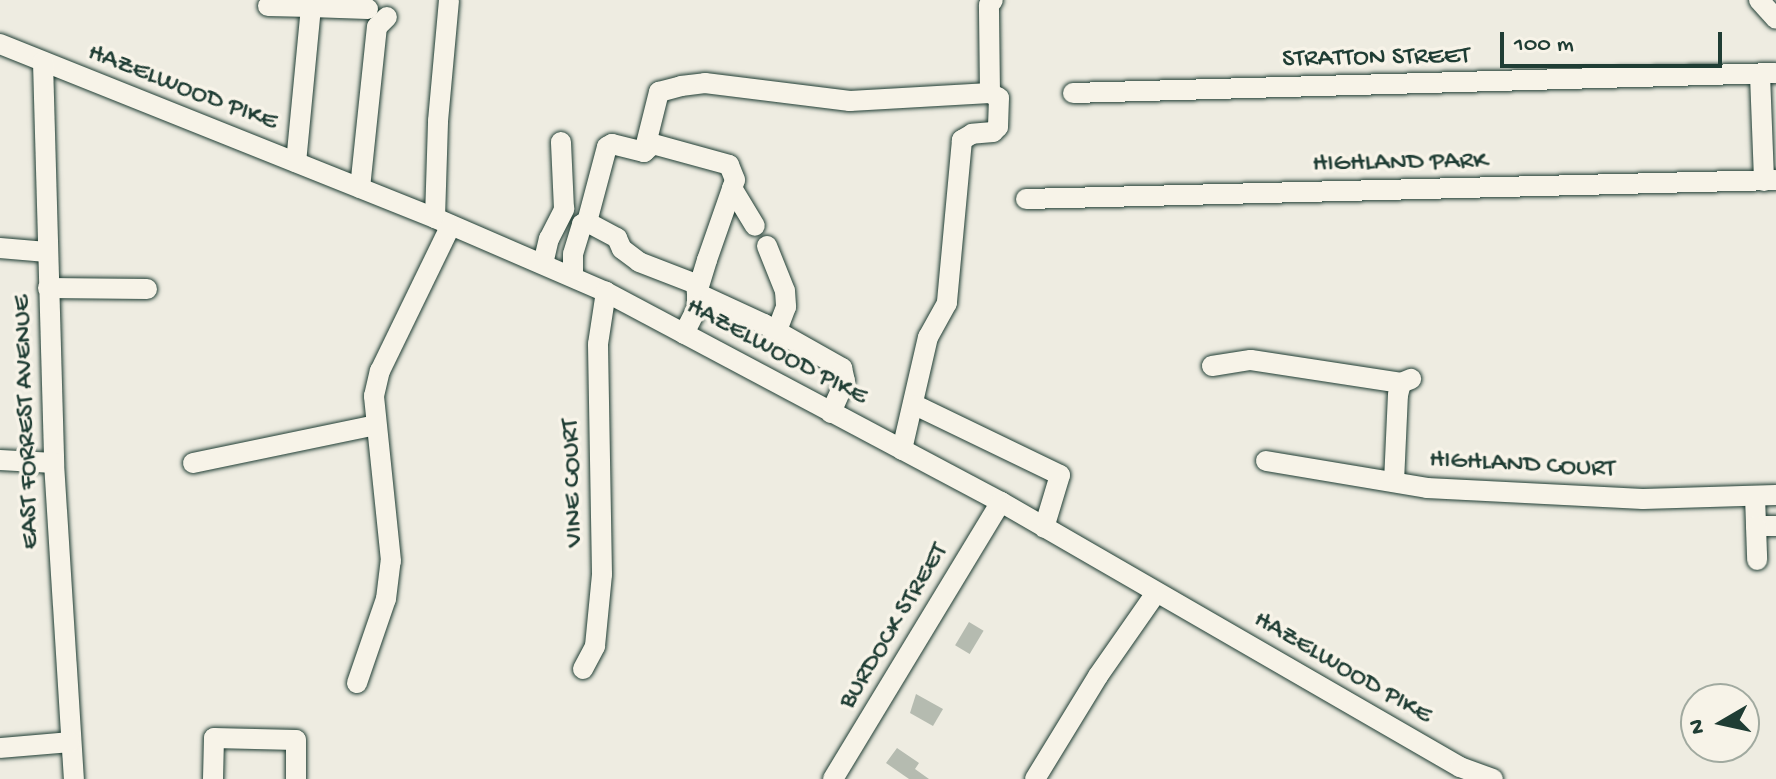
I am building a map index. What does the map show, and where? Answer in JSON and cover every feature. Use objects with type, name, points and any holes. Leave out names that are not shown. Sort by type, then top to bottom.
[{"type":"street","points":[[357,683],[386,599],[391,561],[374,396],[380,371],[443,222],[438,121],[449,0]]},
{"type":"street","points":[[990,93],[989,5],[993,0]]},
{"type":"street","points":[[1759,0],[1776,19]]},
{"type":"street","points":[[268,6],[378,13],[360,188]]},
{"type":"street","points":[[296,162],[311,7]]},
{"type":"street","name":"HAZELWOOD PIKE","points":[[0,44],[360,188],[606,292],[1001,502],[1460,767],[1493,779]]},
{"type":"street","name":"EAST FORREST AVENUE","points":[[43,62],[54,463],[74,779]]},
{"type":"street","points":[[1768,74],[1770,180]]},
{"type":"street","name":"STRATTON STREET","points":[[1073,93],[1768,74]]},
{"type":"street","points":[[644,152],[659,92],[681,86],[705,83],[850,101],[990,93],[999,98],[998,127],[993,132],[972,134],[962,140],[947,303],[928,337],[915,405],[902,450]]},
{"type":"street","points":[[543,264],[549,239],[564,209],[561,142]]},
{"type":"street","points":[[573,277],[573,254],[582,224],[587,222],[607,147],[612,144],[644,152]]},
{"type":"street","points":[[644,152],[653,144],[729,165],[735,180],[697,293]]},
{"type":"street","name":"HIGHLAND PARK","points":[[1026,199],[1770,180]]},
{"type":"street","points":[[732,188],[755,226]]},
{"type":"street","points":[[587,222],[617,238],[622,249],[639,262],[696,284],[697,308],[684,334]]},
{"type":"street","points":[[767,246],[785,291],[786,307],[776,333]]},
{"type":"street","points":[[0,248],[47,252]]},
{"type":"street","points":[[48,288],[147,289]]},
{"type":"street","name":"VINE COURT","points":[[583,669],[595,646],[602,574],[598,358],[606,292]]},
{"type":"street","points":[[697,293],[764,324],[842,368],[845,381],[831,413]]},
{"type":"street","points":[[1212,366],[1251,360],[1406,381],[1394,482]]},
{"type":"street","points":[[915,405],[918,403],[1060,475],[1044,528]]},
{"type":"street","points":[[193,463],[376,425]]},
{"type":"street","points":[[0,460],[54,463]]},
{"type":"street","name":"HIGHLAND COURT","points":[[1266,461],[1427,488],[1643,499],[1776,495]]},
{"type":"street","points":[[1755,496],[1766,526],[1757,560]]},
{"type":"street","name":"BURDOCK STREET","points":[[833,779],[1001,502]]},
{"type":"street","points":[[1035,779],[1091,687],[1156,593]]},
{"type":"street","points":[[213,779],[214,738],[296,740],[296,779]]},
{"type":"street","points":[[0,748],[70,742]]},
{"type":"building","points":[[969,622],[984,631],[970,654],[955,645]]},
{"type":"building","points":[[916,694],[943,709],[933,726],[910,713]]},
{"type":"building","points":[[897,748],[919,763],[915,769],[929,779],[909,779],[886,763]]}]
